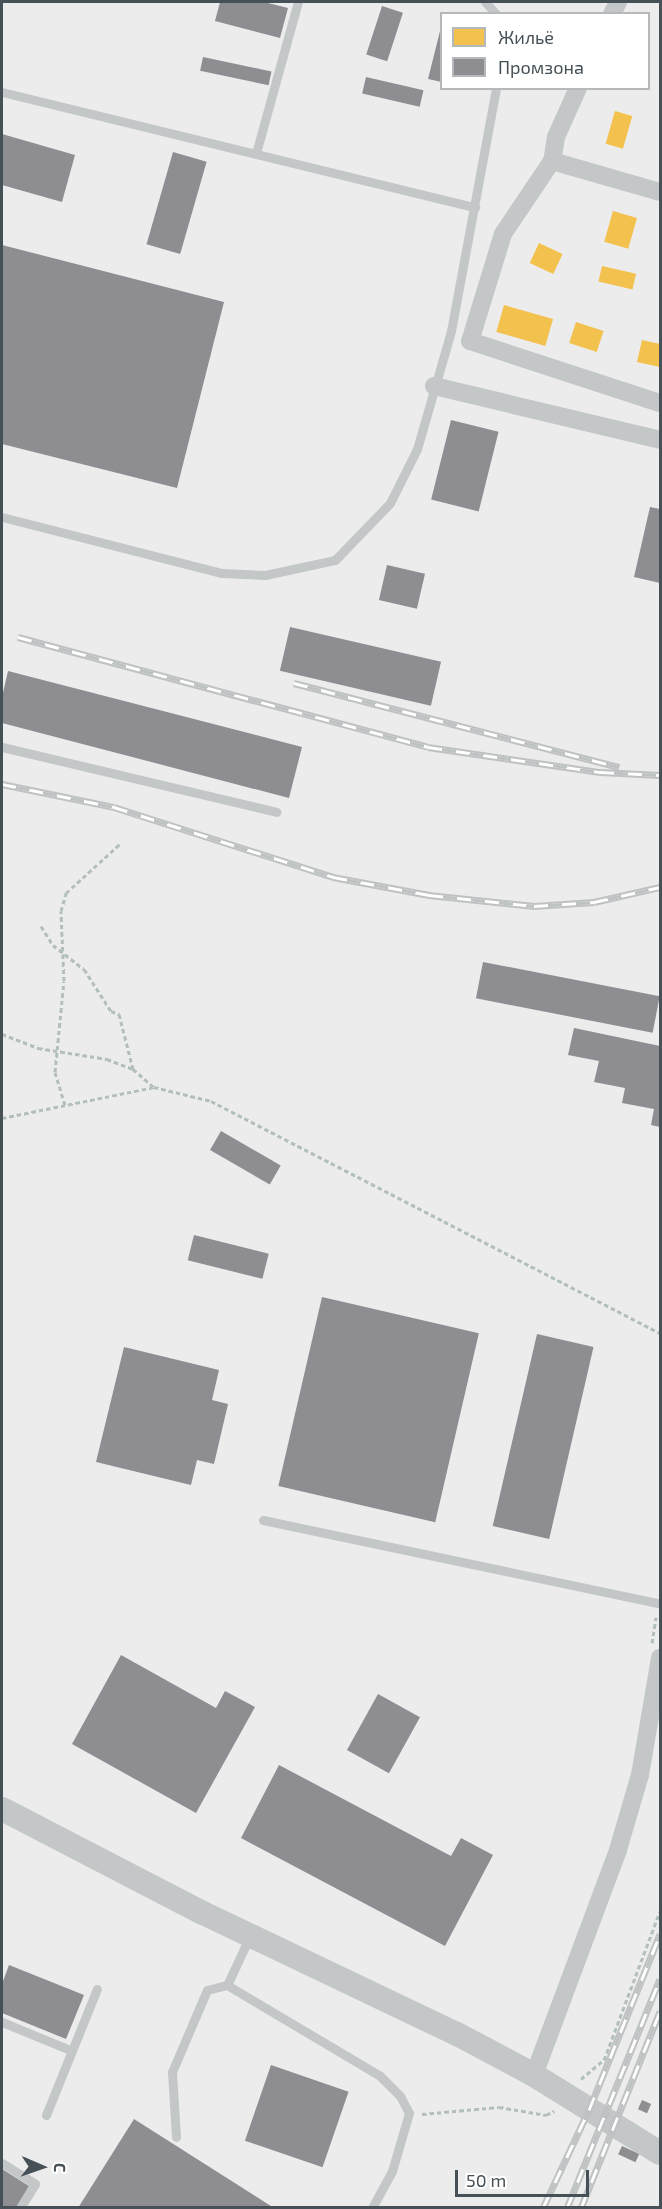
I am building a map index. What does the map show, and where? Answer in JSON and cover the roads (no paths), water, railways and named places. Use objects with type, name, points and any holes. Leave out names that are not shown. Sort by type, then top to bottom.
[{"type":"street","points":[[577,90],[556,137],[552,161],[503,234],[471,341],[660,403]]},
{"type":"street","points":[[552,161],[660,192]]},
{"type":"street","points":[[435,386],[660,440]]},
{"type":"street","points":[[534,2075],[618,1850],[640,1775],[656,1653]]},
{"type":"street","points":[[2,1809],[250,1936],[534,2075],[660,2153]]},
{"type":"lane","points":[[256,153],[298,2]]},
{"type":"lane","points":[[2,516],[222,573],[265,575],[335,560],[390,503],[417,449],[435,386],[475,207],[496,90]]},
{"type":"lane","points":[[2,92],[475,207]]},
{"type":"lane","points":[[2,747],[276,812]]},
{"type":"lane","points":[[263,1520],[659,1604]]},
{"type":"lane","points":[[176,2137],[172,2072],[207,1990],[227,1984],[250,1936]]},
{"type":"lane","points":[[227,1984],[380,2076],[400,2096],[410,2113],[392,2171],[372,2208]]},
{"type":"lane","points":[[46,2115],[70,2050],[97,1989]]},
{"type":"lane","points":[[2,2022],[70,2050]]},
{"type":"lane","points":[[2,2163],[35,2184],[20,2208]]},
{"type":"railway","points":[[18,637],[428,747],[600,772],[660,775]]},
{"type":"railway","points":[[294,683],[619,767]]},
{"type":"railway","points":[[2,784],[114,807],[333,877],[429,895],[534,906],[594,902],[660,887]]},
{"type":"railway","points":[[543,2208],[589,2110],[660,1934]]},
{"type":"railway","points":[[567,2208],[660,1979]]},
{"type":"railway","points":[[581,2208],[660,2011]]}]
